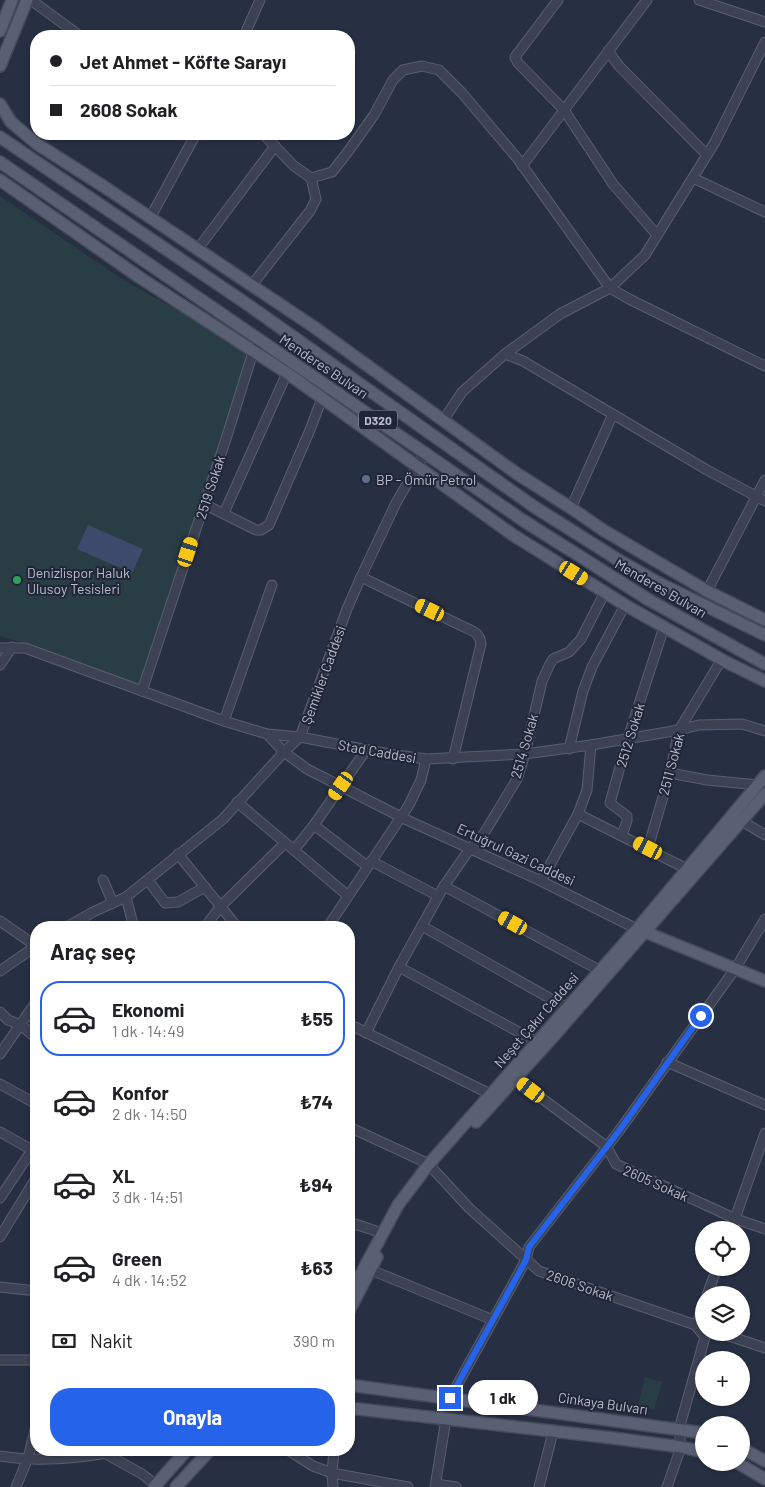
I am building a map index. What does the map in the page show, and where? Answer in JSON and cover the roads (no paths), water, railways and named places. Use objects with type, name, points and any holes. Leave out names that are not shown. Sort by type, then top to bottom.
[{"type":"main road","points":[[0,31],[12,0]]},
{"type":"main road","points":[[0,66],[27,0]]},
{"type":"main road","points":[[0,104],[10,122],[30,139]]},
{"type":"main road","name":"Menderes Bulvarı","points":[[0,136],[244,302],[533,506],[659,583],[765,635]]},
{"type":"main road","points":[[32,140],[314,326],[516,473],[603,530],[708,591],[765,620]]},
{"type":"main road","name":"Menderes Bulvarı","points":[[0,162],[524,522],[648,600],[765,664]]},
{"type":"main road","points":[[0,180],[139,277],[287,373],[513,535],[625,605],[765,681]]},
{"type":"main road","name":"Neşet Çakır Caddesi","points":[[355,1285],[398,1205],[490,1094],[599,970],[640,930],[742,821],[763,790]]},
{"type":"main road","name":"Neşet Çakır Caddesi","points":[[355,1300],[403,1210],[431,1167],[516,1079],[640,930],[687,869],[763,790]]},
{"type":"main road","name":"Ertuğrul Gazi Caddesi","points":[[640,930],[765,981]]},
{"type":"main road","name":"Cinkaya Bulvarı","points":[[355,1386],[695,1432]]},
{"type":"main road","points":[[355,1409],[695,1450]]},
{"type":"main road","points":[[750,1453],[765,1461]]},
{"type":"main road","points":[[155,1486],[182,1456]]},
{"type":"main road","points":[[176,1487],[204,1456]]},
{"type":"main road","points":[[750,1471],[765,1480]]},
{"type":"street","points":[[32,0],[72,30]]},
{"type":"street","points":[[247,30],[260,0]]},
{"type":"street","points":[[558,0],[514,56],[518,63],[564,110],[613,184],[657,236]]},
{"type":"street","points":[[522,166],[647,0]]},
{"type":"street","points":[[699,0],[765,22]]},
{"type":"street","points":[[443,421],[462,392],[505,354],[560,314],[610,288],[645,255],[708,155],[765,42]]},
{"type":"street","points":[[608,51],[619,66],[708,155]]},
{"type":"street","points":[[311,178],[332,172],[374,115],[393,80],[403,70],[422,66],[439,70],[462,93],[522,166],[610,288],[765,366]]},
{"type":"street","points":[[150,218],[193,140]]},
{"type":"street","points":[[251,286],[310,211],[316,198],[311,178],[294,166],[269,140]]},
{"type":"street","points":[[197,250],[275,146]]},
{"type":"street","points":[[693,178],[765,212]]},
{"type":"street","name":"2519 Sokak","points":[[142,691],[253,352],[262,341]]},
{"type":"street","points":[[505,354],[523,361],[707,470],[761,499]]},
{"type":"street","points":[[224,513],[287,373]]},
{"type":"street","points":[[204,504],[256,530],[261,530],[268,525],[322,398]]},
{"type":"street","points":[[571,508],[613,414]]},
{"type":"street","name":"Şemikler Caddesi","points":[[78,921],[126,897],[223,819],[300,737],[347,609],[361,577],[396,503],[425,453]]},
{"type":"street","points":[[708,591],[761,499],[765,480]]},
{"type":"street","points":[[361,577],[477,634],[480,638],[481,644],[453,759]]},
{"type":"street","points":[[224,721],[272,585]]},
{"type":"street","name":"2514 Sokak","points":[[366,1033],[438,896],[469,850],[483,835],[517,779],[525,754],[542,681],[550,664],[553,659],[569,652],[581,640],[605,592]]},
{"type":"street","points":[[569,748],[592,666],[625,605]]},
{"type":"street","name":"2512 Sokak","points":[[622,835],[627,816],[610,804],[628,738],[664,627]]},
{"type":"street","points":[[0,665],[12,647]]},
{"type":"street","name":"Stad Caddesi","points":[[0,648],[25,648],[224,721],[267,734],[300,737],[426,759],[525,754],[591,745],[699,725],[742,724],[765,731]]},
{"type":"street","name":"2511 Sokak","points":[[648,848],[670,773],[679,730],[722,659]]},
{"type":"street","name":"Ertuğrul Gazi Caddesi","points":[[267,734],[284,752],[307,769],[400,817],[469,850],[541,881],[640,930]]},
{"type":"street","points":[[541,881],[578,814],[587,790],[591,745]]},
{"type":"street","points":[[294,850],[314,825],[366,750]]},
{"type":"street","points":[[331,921],[409,805],[422,780],[426,759]]},
{"type":"street","points":[[670,773],[763,790]]},
{"type":"street","points":[[237,802],[347,895]]},
{"type":"street","points":[[578,814],[687,869]]},
{"type":"street","points":[[742,821],[765,834]]},
{"type":"street","points":[[314,825],[369,863],[438,896]]},
{"type":"street","points":[[209,921],[221,906],[285,843]]},
{"type":"street","points":[[178,854],[233,921]]},
{"type":"street","points":[[103,880],[113,903]]},
{"type":"street","points":[[148,880],[165,902],[178,902],[205,887]]},
{"type":"street","points":[[444,886],[599,970]]},
{"type":"street","points":[[126,897],[132,921]]},
{"type":"street","points":[[450,1398],[526,1260],[529,1247],[607,1147],[735,969],[765,918]]},
{"type":"street","points":[[0,921],[30,942]]},
{"type":"street","points":[[422,926],[567,1008]]},
{"type":"street","points":[[0,971],[30,950]]},
{"type":"street","points":[[399,967],[537,1042]]},
{"type":"street","points":[[0,1054],[30,1011]]},
{"type":"street","points":[[0,1012],[8,1020],[21,1025],[30,1033]]},
{"type":"street","points":[[355,1027],[490,1094]]},
{"type":"street","points":[[667,1062],[765,1105]]},
{"type":"street","name":"2605 Sokak","points":[[516,1079],[607,1147],[616,1164],[736,1218],[765,1229]]},
{"type":"street","points":[[0,1084],[30,1101]]},
{"type":"street","points":[[355,1131],[431,1167]]},
{"type":"street","points":[[0,1132],[30,1149]]},
{"type":"street","points":[[735,1221],[765,1133]]},
{"type":"street","points":[[0,1198],[30,1153]]},
{"type":"street","name":"2606 Sokak","points":[[431,1167],[469,1208],[539,1271],[695,1325]]},
{"type":"street","points":[[0,1237],[30,1194]]},
{"type":"street","points":[[355,1224],[382,1233]]},
{"type":"street","points":[[371,1270],[493,1320]]},
{"type":"street","points":[[0,1287],[30,1290]]},
{"type":"street","points":[[667,1487],[681,1447],[679,1429],[704,1341]]},
{"type":"street","points":[[744,1341],[765,1348]]},
{"type":"street","points":[[0,1360],[30,1360]]},
{"type":"street","points":[[446,1419],[436,1486],[456,1487]]},
{"type":"street","points":[[539,1487],[553,1432]]},
{"type":"street","points":[[16,1487],[30,1450]]},
{"type":"street","points":[[0,1456],[53,1458],[71,1456]]},
{"type":"street","points":[[113,1456],[142,1474],[155,1486]]},
{"type":"street","points":[[297,1456],[312,1466],[332,1473],[408,1487]]},
{"type":"street","points":[[333,1456],[333,1487]]},
{"type":"water","points":[[88,525],[143,549],[132,573],[77,549]]},
{"type":"place","name":"BP - Ömür Petrol","points":[[366,479]]},
{"type":"place","name":"Denizlispor Haluk Ulusoy Tesisleri","points":[[17,580]]}]
